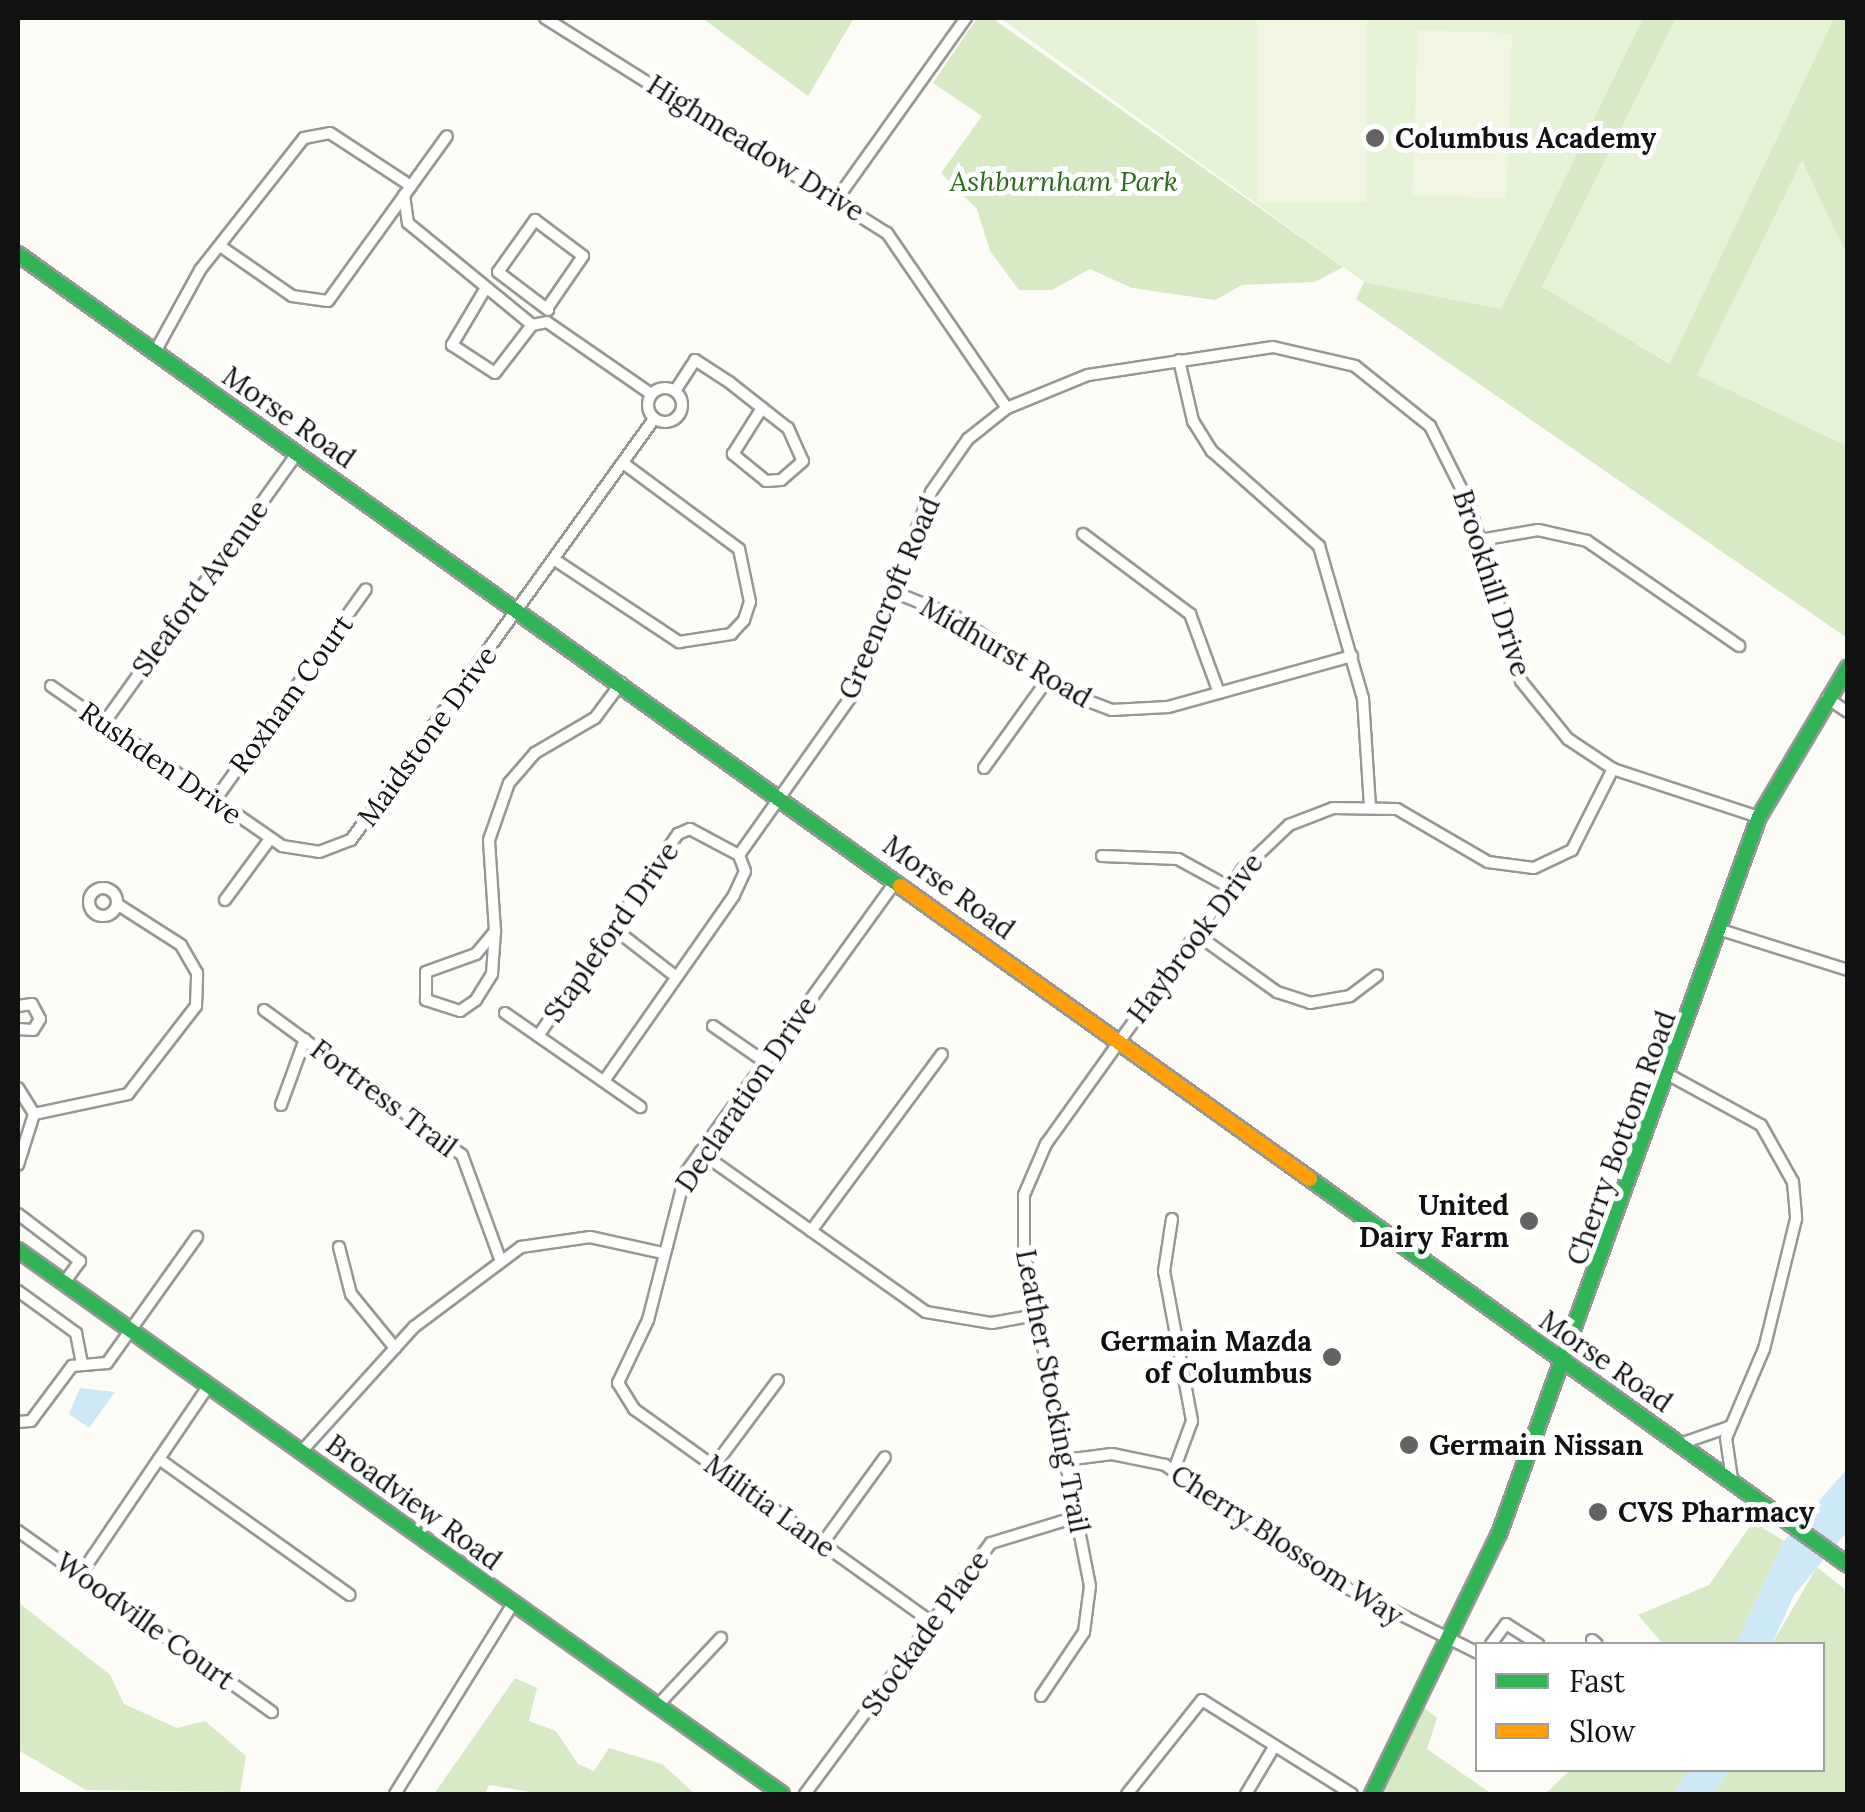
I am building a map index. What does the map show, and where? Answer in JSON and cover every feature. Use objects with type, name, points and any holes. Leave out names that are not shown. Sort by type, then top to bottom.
[{"type":"main road","name":"Morse Road","points":[[18,254],[1848,1565]]},
{"type":"main road","name":"Cherry Bottom Road","points":[[1372,1794],[1447,1641],[1565,1362],[1722,930],[1759,816],[1848,667]]},
{"type":"main road","name":"Broadview Road","points":[[18,1250],[782,1794]]},
{"type":"street","name":"Highmeadow Drive","points":[[546,18],[839,196],[898,244],[1007,408]]},
{"type":"street","points":[[839,196],[966,18]]},
{"type":"street","points":[[155,352],[223,248],[314,133],[347,141],[408,191]]},
{"type":"street","points":[[223,248],[292,296],[328,301],[447,136]]},
{"type":"street","points":[[408,191],[408,223]]},
{"type":"street","points":[[485,278],[498,272],[535,220],[584,256],[548,307],[547,322]]},
{"type":"street","points":[[384,228],[408,223],[485,278]]},
{"type":"street","points":[[498,272],[548,307]]},
{"type":"street","points":[[485,278],[484,291],[451,338],[462,352],[501,371],[532,325],[547,322],[651,394],[675,391],[696,360],[762,408],[788,428],[803,461],[781,480],[766,481],[733,454],[762,408]]},
{"type":"street","points":[[484,291],[532,325]]},
{"type":"street","name":"Brookhill Drive","points":[[1007,408],[1088,375],[1291,348],[1376,378],[1439,441],[1480,540],[1508,650],[1538,710],[1614,769],[1759,816]]},
{"type":"street","points":[[1179,360],[1193,421],[1212,452],[1319,546],[1352,656],[1372,752],[1370,805]]},
{"type":"street","name":"Maidstone Drive","points":[[270,839],[318,852],[351,840],[654,420],[679,416],[675,391]]},
{"type":"street","points":[[651,394],[654,420]]},
{"type":"street","name":"Greencroft Road","points":[[738,854],[850,698],[931,492],[968,440],[1007,408]]},
{"type":"street","name":"Sleaford Avenue","points":[[104,723],[297,453]]},
{"type":"street","points":[[555,560],[679,642],[730,634],[744,620],[739,549],[622,464]]},
{"type":"street","points":[[1480,540],[1538,530],[1587,542],[1739,646]]},
{"type":"street","points":[[1084,534],[1190,614],[1219,693]]},
{"type":"street","name":"Roxham Court","points":[[215,800],[366,588]]},
{"type":"street","name":"Midhurst Road","points":[[894,592],[956,617],[1048,679],[1112,710],[1219,693],[1352,656]]},
{"type":"street","points":[[984,768],[1048,679]]},
{"type":"street","points":[[495,932],[476,954],[426,972],[426,1000],[448,1011],[476,1000],[492,974],[495,932],[490,840],[509,782],[535,753],[596,718],[621,684]]},
{"type":"street","name":"Rushden Drive","points":[[51,686],[270,839]]},
{"type":"street","points":[[1828,698],[1848,712]]},
{"type":"street","name":"Haybrook Drive","points":[[1120,1040],[1229,887],[1289,824],[1370,805],[1425,820],[1488,862],[1534,868],[1572,850],[1614,769]]},
{"type":"street","name":"Stapleford Drive","points":[[538,1036],[684,830],[738,854]]},
{"type":"street","points":[[225,900],[270,839]]},
{"type":"street","points":[[604,1081],[734,895],[746,871],[738,854]]},
{"type":"street","points":[[1102,856],[1178,858],[1229,887]]},
{"type":"street","name":"Declaration Drive","points":[[618,1383],[648,1320],[676,1197],[700,1152],[896,880]]},
{"type":"street","points":[[34,1114],[128,1094],[196,1006],[197,973],[180,945],[117,904]]},
{"type":"street","points":[[612,927],[675,976]]},
{"type":"street","points":[[1722,930],[1848,970]]},
{"type":"street","points":[[1196,934],[1277,992],[1310,1003],[1350,996],[1377,976]]},
{"type":"street","points":[[18,1006],[32,1004],[40,1019],[32,1030],[18,1029]]},
{"type":"street","name":"Fortress Trail","points":[[264,1010],[462,1156],[500,1259]]},
{"type":"street","points":[[505,1014],[640,1107]]},
{"type":"street","points":[[714,1026],[765,1062]]},
{"type":"street","points":[[281,1105],[305,1040]]},
{"type":"street","name":"Leather Stocking Trail","points":[[1041,1696],[1084,1632],[1090,1586],[1036,1315],[1024,1195],[1046,1144],[1120,1040]]},
{"type":"street","points":[[810,1231],[942,1054]]},
{"type":"street","points":[[1670,1076],[1761,1125],[1793,1182],[1796,1219],[1764,1350],[1730,1426],[1724,1462],[1735,1484]]},
{"type":"street","points":[[18,1088],[34,1114],[18,1165]]},
{"type":"street","points":[[700,1152],[937,1317],[992,1324],[1036,1315]]},
{"type":"street","points":[[18,1214],[80,1261],[64,1283]]},
{"type":"street","points":[[1172,1218],[1163,1259],[1192,1422],[1174,1470]]},
{"type":"street","points":[[21,1422],[82,1364],[107,1363],[197,1237]]},
{"type":"street","points":[[302,1452],[395,1348],[500,1259],[549,1239],[663,1253]]},
{"type":"street","points":[[338,1247],[351,1294],[395,1348]]},
{"type":"street","points":[[18,1292],[76,1333],[82,1364]]},
{"type":"street","points":[[714,1466],[778,1380]]},
{"type":"street","name":"Militia Lane","points":[[618,1383],[634,1409],[931,1622]]},
{"type":"street","points":[[80,1575],[208,1386]]},
{"type":"street","points":[[1680,1444],[1730,1426]]},
{"type":"street","name":"Cherry Blossom Way","points":[[1065,1460],[1112,1454],[1174,1470],[1329,1579],[1475,1652]]},
{"type":"street","points":[[822,1544],[886,1457]]},
{"type":"street","points":[[159,1459],[350,1595]]},
{"type":"street","name":"Stockade Place","points":[[805,1794],[990,1543],[1076,1517]]},
{"type":"street","name":"Woodville Court","points":[[18,1531],[272,1712]]},
{"type":"street","points":[[395,1794],[513,1604]]},
{"type":"street","points":[[1492,1642],[1506,1624],[1535,1642]]},
{"type":"street","points":[[658,1706],[721,1638]]},
{"type":"street","points":[[1127,1794],[1202,1700],[1352,1794]]},
{"type":"street","points":[[1246,1794],[1274,1747]]},
{"type":"green space","points":[[702,18],[854,18],[808,96]]},
{"type":"green space","name":"Ashburnham Park","points":[[977,18],[992,18],[1343,267],[1315,282],[1242,285],[1215,300],[1132,288],[1090,269],[1052,290],[1019,290],[990,251],[977,209],[941,173],[982,116],[933,83]]},
{"type":"green space","name":"Columbus Academy","points":[[1000,18],[1643,18],[1501,309],[1364,282]]},
{"type":"green space","points":[[1257,18],[1367,18],[1367,202],[1257,202]]},
{"type":"green space","points":[[1643,18],[1676,18],[1542,287],[1670,364],[1834,18],[1847,18],[1847,256],[1802,160],[1697,375],[1847,446],[1847,638],[1356,299],[1364,282],[1501,309]]},
{"type":"green space","points":[[1676,18],[1834,18],[1671,364],[1541,287]]},
{"type":"green space","points":[[1418,30],[1512,33],[1506,198],[1412,195]]},
{"type":"green space","points":[[1802,159],[1847,256],[1847,446],[1696,375]]},
{"type":"green space","points":[[1753,1522],[1784,1541],[1737,1642],[1661,1642],[1638,1615],[1709,1585]]},
{"type":"green space","points":[[1817,1567],[1847,1591],[1847,1794],[1714,1794],[1728,1772],[1825,1772],[1825,1642],[1773,1642]]},
{"type":"green space","points":[[18,1602],[110,1675],[124,1704],[177,1728],[205,1721],[246,1756],[240,1792],[86,1790],[18,1750]]},
{"type":"green space","points":[[515,1678],[537,1688],[529,1721],[556,1731],[578,1764],[594,1771],[609,1748],[662,1764],[695,1794],[542,1794],[489,1785],[485,1794],[434,1794]]},
{"type":"green space","points":[[1422,1706],[1437,1718],[1427,1749],[1492,1794],[1382,1794]]},
{"type":"green space","points":[[1568,1772],[1688,1772],[1672,1794],[1545,1794]]},
{"type":"water","points":[[80,1388],[115,1392],[89,1428],[69,1414]]},
{"type":"water","points":[[1847,1469],[1847,1532],[1794,1595],[1773,1642],[1737,1642],[1784,1541]]},
{"type":"water","points":[[1688,1772],[1728,1772],[1714,1794],[1672,1794]]},
{"type":"traffic: fast","points":[[18,254],[900,886]]},
{"type":"traffic: fast","points":[[1372,1794],[1499,1534],[1759,817],[1848,667]]},
{"type":"traffic: fast","points":[[1310,1179],[1848,1565]]},
{"type":"traffic: fast","points":[[18,1250],[782,1794]]},
{"type":"traffic: slow","points":[[900,886],[1310,1179]]},
{"type":"place","name":"Columbus Academy","points":[[1375,138]]},
{"type":"place","name":"United Dairy Farm","points":[[1529,1221]]},
{"type":"place","name":"Germain Mazda of Columbus","points":[[1332,1357]]},
{"type":"place","name":"Germain Nissan","points":[[1409,1445]]},
{"type":"place","name":"CVS Pharmacy","points":[[1598,1512]]}]
